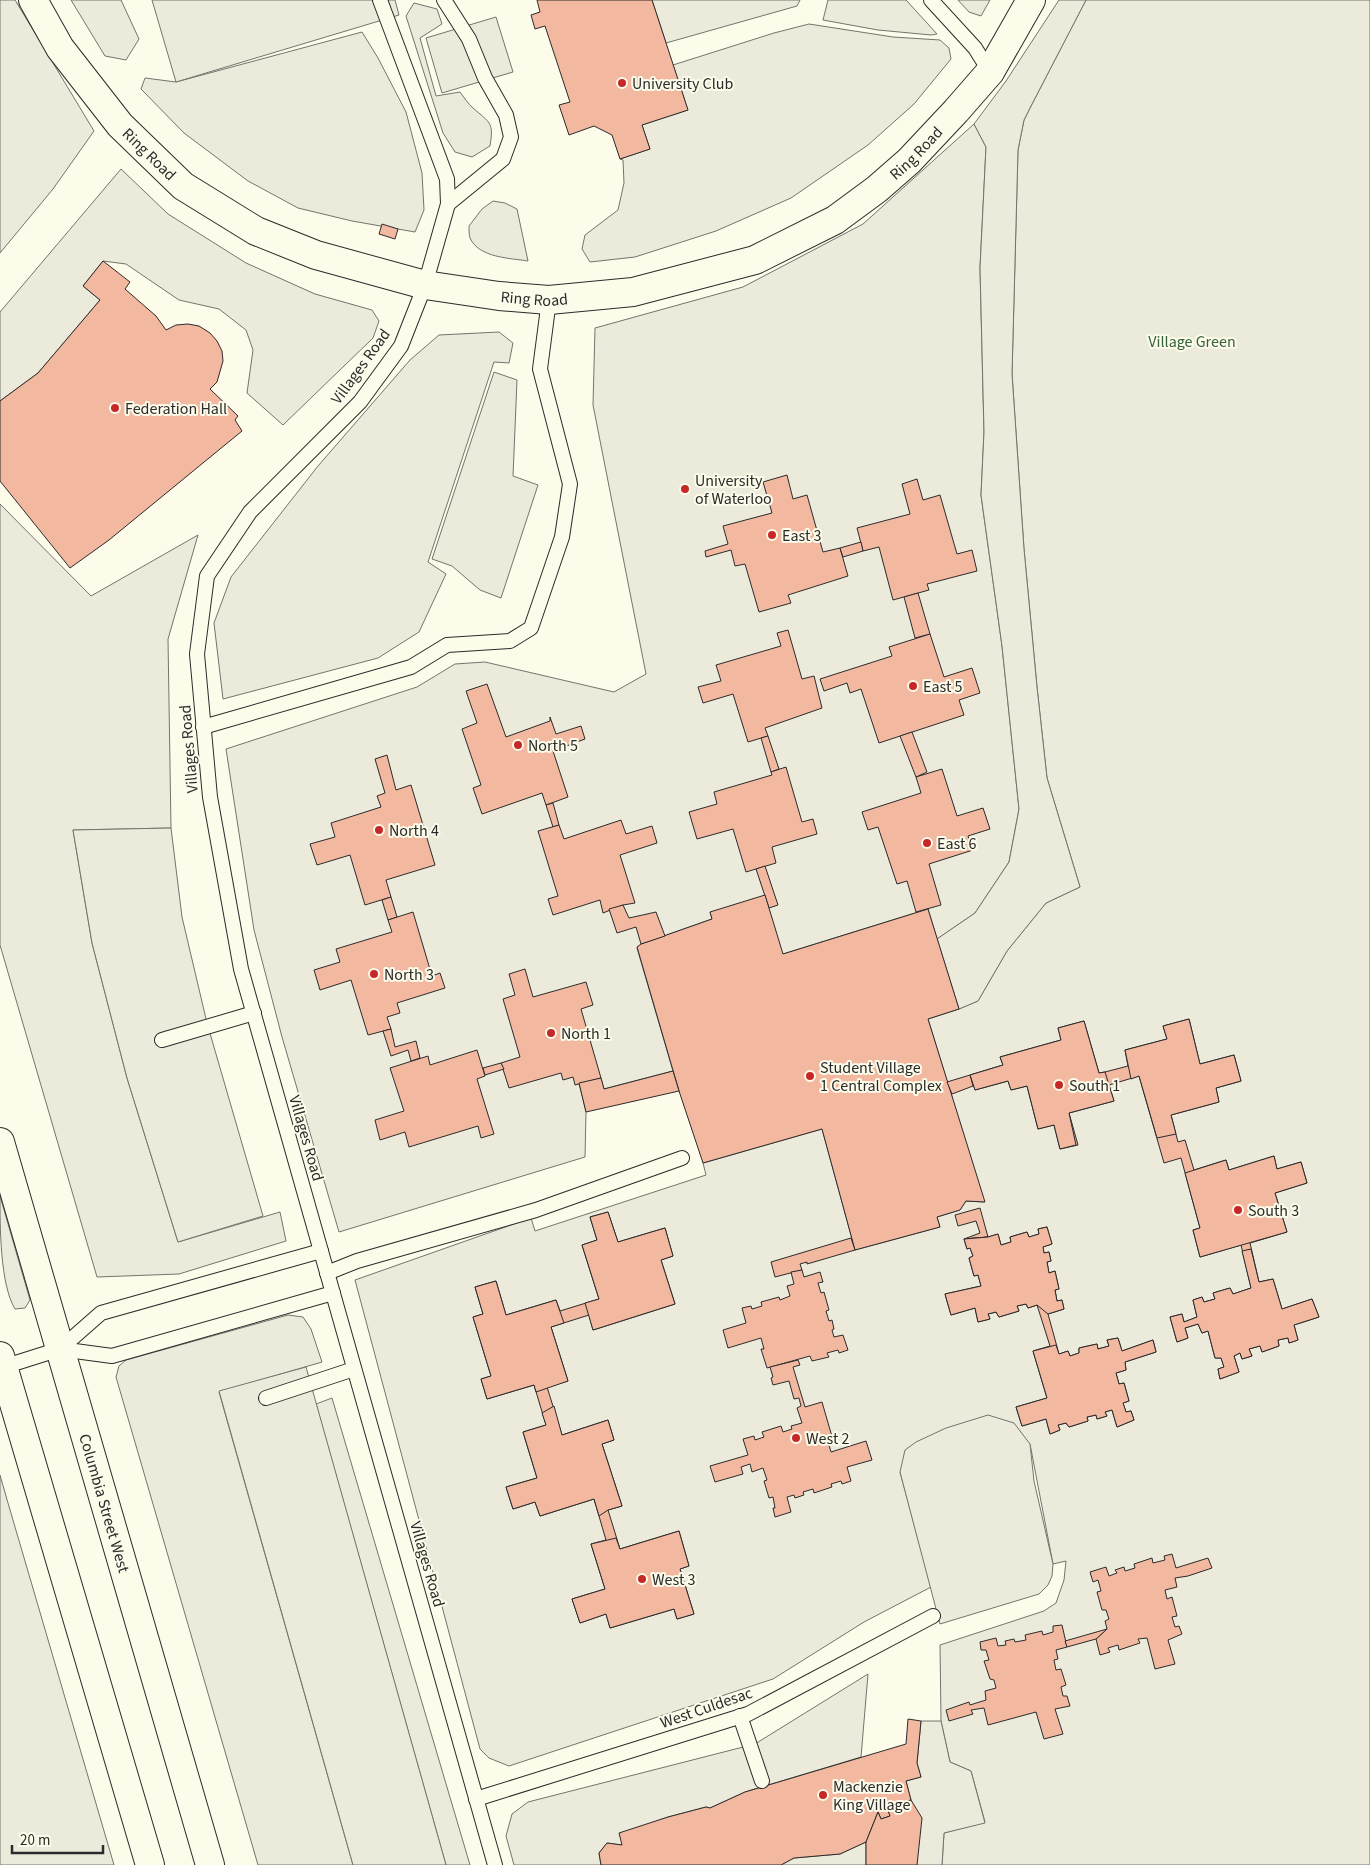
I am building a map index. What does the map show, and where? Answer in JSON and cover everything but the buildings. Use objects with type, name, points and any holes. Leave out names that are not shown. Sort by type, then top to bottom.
[{"type":"main road","name":"Ring Road","points":[[33,0],[60,48],[120,125],[183,186],[256,231],[316,255],[425,285],[499,296],[549,300],[633,292],[755,260],[835,220],[877,189],[910,161],[990,72],[1031,0]]},
{"type":"main road","name":"Columbia Street West","points":[[0,1142],[210,1865]]},
{"type":"main road","points":[[2,1362],[150,1865]]},
{"type":"lane","name":"Villages Road","points":[[380,0],[447,179],[448,204],[425,285],[401,346],[360,402],[250,512],[207,576],[197,654],[202,727],[210,797],[222,875],[241,970],[495,1865]]},
{"type":"lane","points":[[444,0],[469,39],[485,78],[506,115],[511,137],[503,159],[448,204]]},
{"type":"lane","points":[[932,0],[975,48],[990,72]]},
{"type":"lane","points":[[202,727],[412,667],[447,645],[510,641],[531,628],[562,537],[570,484],[540,368],[549,300]]},
{"type":"lane","points":[[162,1040],[254,1014]]},
{"type":"lane","points":[[327,1273],[357,1262],[536,1210],[682,1158]]},
{"type":"lane","points":[[60,1349],[101,1313],[321,1251]]},
{"type":"lane","points":[[2,1362],[60,1349],[112,1356],[333,1293]]},
{"type":"lane","points":[[266,1398],[354,1369]]},
{"type":"lane","name":"West Culdesac","points":[[476,1799],[748,1714],[933,1616]]},
{"type":"lane","points":[[740,1716],[762,1781]]},
{"type":"green space","points":[[0,0],[15,0],[94,131],[53,189],[0,253]]},
{"type":"green space","points":[[71,0],[121,0],[139,39],[126,60],[105,56]]},
{"type":"green space","points":[[652,0],[800,0],[797,6],[666,43]]},
{"type":"green space","points":[[828,0],[906,0],[937,34],[878,30],[823,20]]},
{"type":"green space","points":[[958,0],[990,0],[981,16],[969,12]]},
{"type":"green space","name":"Village Green","points":[[1086,0],[1370,0],[1370,1865],[942,1865],[944,1833],[985,1822],[971,1771],[950,1762],[941,1721],[940,1645],[1044,1611],[1056,1603],[1064,1580],[1066,1561],[1053,1564],[1030,1444],[900,1472],[931,1587],[864,1622],[773,1679],[509,1766],[489,1758],[480,1749],[355,1280],[531,1218],[535,1231],[706,1175],[703,1163],[822,1129],[855,1250],[940,1227],[937,1217],[960,1210],[966,1201],[984,1202],[928,1019],[978,1001],[1007,951],[1046,903],[1080,887],[1047,778],[1024,549],[1012,374],[1018,150],[1024,120]]},
{"type":"green space","points":[[414,3],[437,9],[442,24],[420,38],[436,96],[460,92],[471,106],[487,120],[491,127],[490,146],[472,157],[455,152],[443,133],[406,16]]},
{"type":"green space","points":[[809,24],[893,37],[940,40],[949,48],[951,59],[914,104],[868,145],[791,198],[716,231],[635,257],[590,262],[582,249],[585,235],[618,210],[624,183],[623,160],[620,159],[650,149],[642,125],[688,110],[673,65]]},
{"type":"green space","points":[[362,32],[406,112],[422,173],[424,210],[415,232],[352,221],[298,208],[248,181],[184,133],[141,89],[145,78],[176,82]]},
{"type":"green space","points":[[974,124],[986,147],[980,268],[984,432],[981,495],[1002,646],[1019,809],[1009,862],[975,913],[937,939],[928,909],[783,954],[710,912],[712,919],[641,944],[637,948],[673,1071],[604,1089],[601,1078],[579,1083],[586,1112],[585,1157],[339,1232],[282,1037],[254,930],[226,749],[417,687],[455,664],[485,662],[614,692],[646,674],[593,405],[595,328],[743,287],[863,224]]},
{"type":"green space","points":[[121,169],[168,214],[246,263],[315,294],[372,310],[379,321],[373,338],[283,425],[247,393],[253,350],[246,330],[219,309],[179,300],[126,264],[103,261],[83,286],[100,300],[38,373],[0,401],[0,312]]},
{"type":"green space","points":[[493,201],[505,203],[517,209],[528,261],[496,256],[480,250],[474,245],[470,238],[469,226],[482,209]]},
{"type":"green space","points":[[499,332],[513,343],[509,363],[494,362],[428,562],[446,574],[419,632],[378,658],[223,699],[214,623],[231,577],[318,466],[410,360],[439,335]]},
{"type":"green space","points":[[0,504],[91,596],[198,535],[168,639],[171,828],[73,830],[92,943],[127,1078],[178,1242],[280,1212],[286,1241],[179,1274],[97,1277],[0,945]]},
{"type":"green space","points":[[0,1196],[30,1300],[25,1308],[15,1309],[6,1285],[2,1255]]},
{"type":"green space","points":[[288,1315],[303,1317],[311,1329],[322,1362],[219,1392],[353,1865],[258,1865],[116,1377],[119,1366],[126,1360]]},
{"type":"green space","points":[[332,1398],[470,1865],[446,1865],[316,1404]]},
{"type":"green space","points":[[0,1475],[8,1503],[114,1865],[0,1865]]},
{"type":"green space","points":[[868,1674],[861,1757],[745,1792],[710,1808],[706,1807],[668,1817],[640,1827],[622,1845],[607,1843],[599,1853],[601,1865],[514,1865],[506,1836],[512,1814],[528,1802],[755,1744]]},
{"type":"green space","points":[[866,1842],[866,1865],[781,1865],[794,1858],[840,1854]]},
{"type":"shaded area","points":[[152,0],[395,0],[399,15],[176,82]]},
{"type":"shaded area","points":[[1059,0],[1086,0],[1024,120],[1018,150],[1012,374],[1024,549],[1047,778],[1080,887],[1046,903],[1007,951],[978,1001],[959,1009],[937,939],[975,913],[1009,862],[1019,809],[1002,646],[981,495],[984,432],[980,268],[986,147],[974,124],[1006,81]]},
{"type":"shaded area","points":[[496,17],[513,72],[442,93],[426,38]]},
{"type":"shaded area","points":[[494,372],[517,380],[513,476],[538,485],[501,598],[480,590],[452,566],[432,559]]},
{"type":"shaded area","points":[[171,828],[182,917],[207,1023],[263,1216],[178,1242],[127,1078],[92,943],[73,830]]},
{"type":"shaded area","points":[[306,1367],[446,1865],[353,1865],[219,1391]]},
{"type":"shaded area","points":[[988,1415],[1014,1423],[1030,1444],[1034,1481],[1053,1564],[1052,1576],[1048,1585],[1039,1594],[940,1624],[900,1472],[905,1450],[916,1442],[946,1428]]},
{"type":"shaded area","points":[[921,1721],[941,1721],[950,1762],[971,1771],[985,1823],[944,1833],[942,1865],[917,1865],[911,1800],[906,1781],[921,1777],[917,1763]]},
{"type":"place","name":"University Club","points":[[622,83]]},
{"type":"place","name":"Federation Hall","points":[[115,408]]},
{"type":"place","name":"University of Waterloo","points":[[685,489]]},
{"type":"place","name":"East 3","points":[[772,535]]},
{"type":"place","name":"East 5","points":[[913,686]]},
{"type":"place","name":"North 5","points":[[518,745]]},
{"type":"place","name":"North 4","points":[[379,830]]},
{"type":"place","name":"East 6","points":[[927,843]]},
{"type":"place","name":"North 3","points":[[374,974]]},
{"type":"place","name":"North 1","points":[[551,1033]]},
{"type":"place","name":"Student Village 1 Central Complex","points":[[810,1076]]},
{"type":"place","name":"South 1","points":[[1059,1085]]},
{"type":"place","name":"South 3","points":[[1238,1210]]},
{"type":"place","name":"West 2","points":[[796,1438]]},
{"type":"place","name":"West 3","points":[[642,1579]]},
{"type":"place","name":"Mackenzie King Village","points":[[823,1795]]}]
